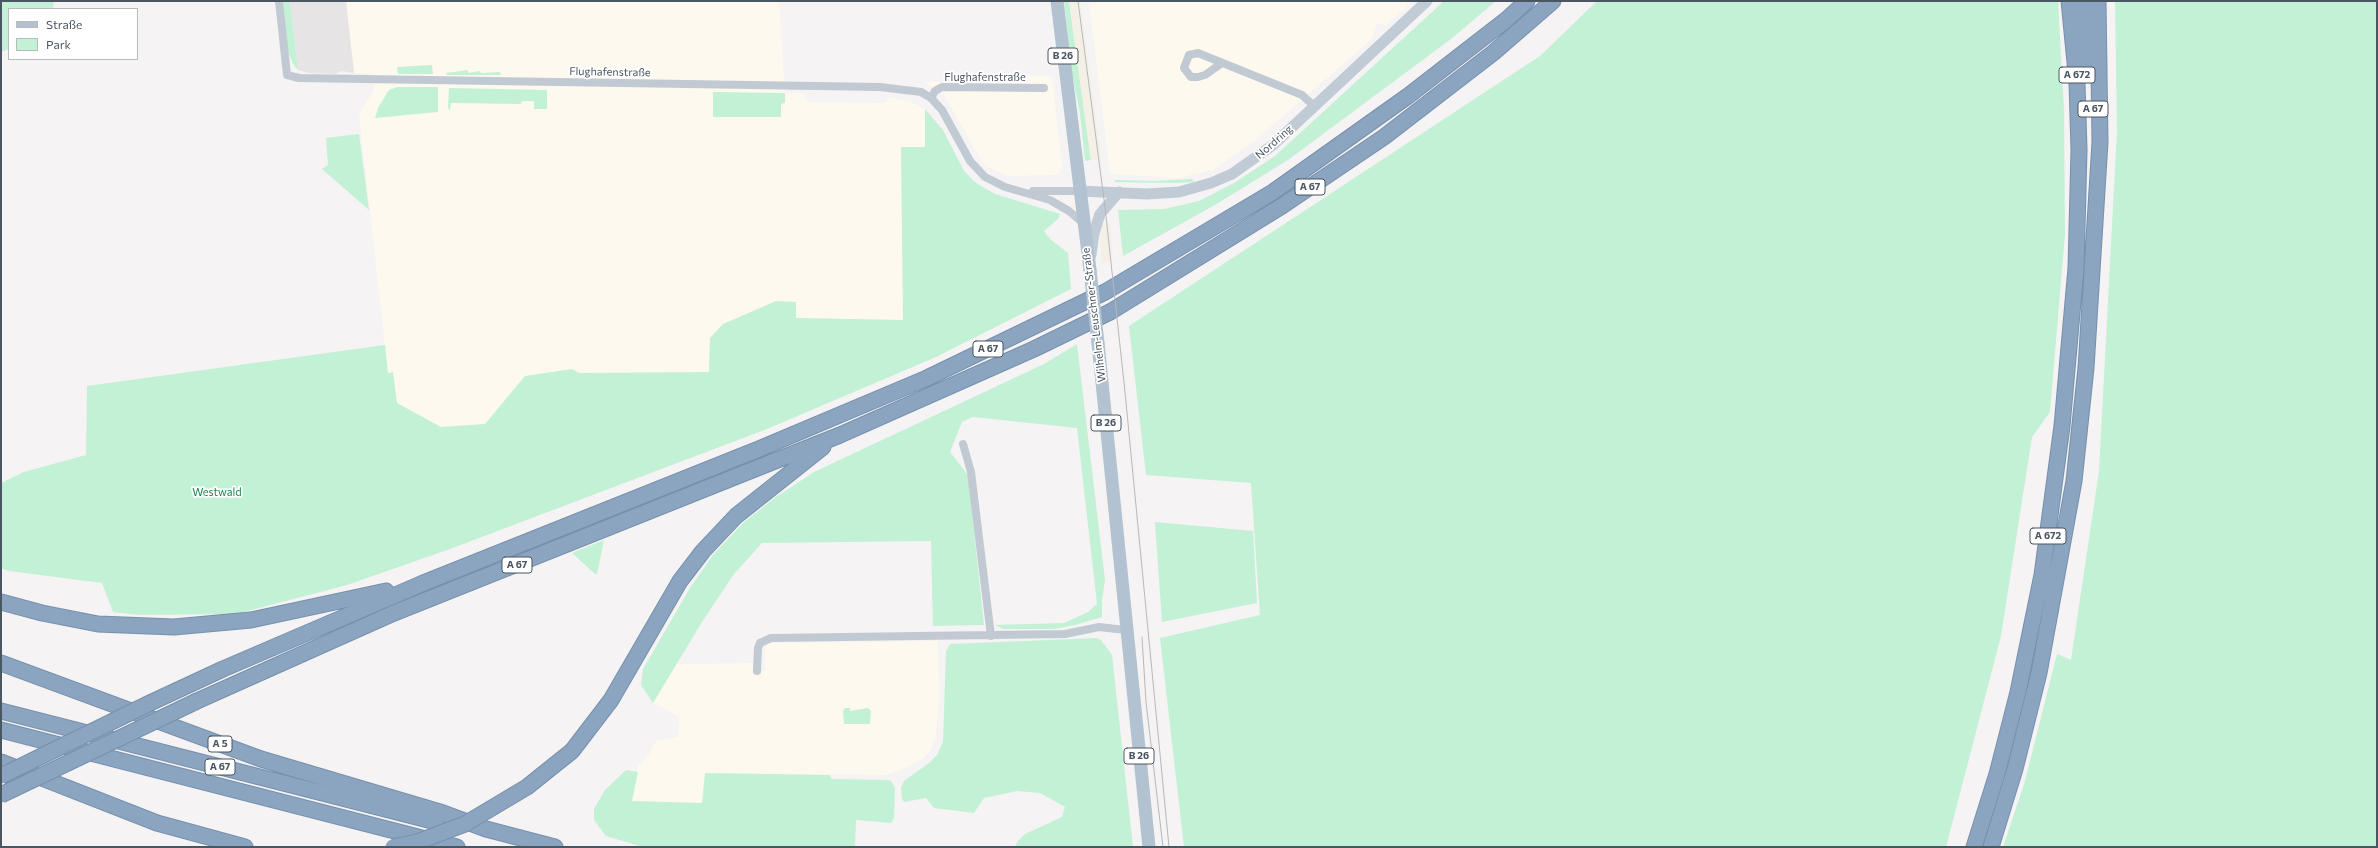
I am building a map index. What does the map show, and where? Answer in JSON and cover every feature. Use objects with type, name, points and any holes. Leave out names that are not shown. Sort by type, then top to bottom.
[{"type":"highway","name":"A 67","points":[[1506,20],[1523,1]]},
{"type":"highway","name":"A 67","points":[[1,602],[42,613],[98,624],[188,626],[251,620],[420,584],[759,449],[927,378],[1105,292],[1273,192],[1408,96],[1506,20],[1527,1]]},
{"type":"highway","name":"A 67","points":[[1,795],[197,701],[394,613],[616,526],[840,435],[1034,349],[1110,312],[1282,206],[1384,137],[1493,53],[1553,1]]},
{"type":"highway","name":"A 672","points":[[1974,847],[1997,774],[2018,692],[2042,576],[2062,426],[2076,268],[2080,150],[2077,82],[2070,1]]},
{"type":"highway","name":"A 67","points":[[2083,1],[2092,92],[2096,218]]},
{"type":"highway","name":"A 67","points":[[2096,218],[2100,142],[2098,1]]},
{"type":"highway","name":"A 672","points":[[1991,847],[2027,725],[2056,584],[2074,481],[2084,390],[2096,218]]},
{"type":"highway","name":"A 67","points":[[393,847],[417,842],[465,824],[527,787],[572,751],[611,700],[680,581],[703,551],[736,516],[840,435]]},
{"type":"highway","points":[[1,776],[223,669],[420,584]]},
{"type":"highway","name":"A 5","points":[[1,663],[261,759],[443,813],[486,829],[556,847]]},
{"type":"highway","name":"A 67","points":[[1,710],[400,813],[439,822],[486,829]]},
{"type":"highway","points":[[1,730],[457,847]]},
{"type":"highway","points":[[1,762],[157,823],[245,847]]},
{"type":"main road","name":"Wilhelm-Leuschner-Straße","points":[[1057,1],[1098,343],[1125,630],[1149,847]]},
{"type":"main road","name":"Nordring","points":[[1079,191],[1147,194],[1178,192],[1222,179],[1262,154],[1427,1]]},
{"type":"main road","points":[[1090,270],[1094,233],[1100,214],[1119,192]]},
{"type":"street","name":"Flughafenstraße","points":[[279,1],[287,75],[299,78],[885,87],[910,89],[921,92],[931,98],[946,115],[974,168],[991,181],[1022,190],[1057,204],[1083,223]]},
{"type":"street","points":[[1222,63],[1302,95],[1314,106]]},
{"type":"street","name":"Flughafenstraße","points":[[931,98],[935,91],[942,88],[1044,88]]},
{"type":"street","name":"Flughafenstraße","points":[[1022,190],[1079,191]]},
{"type":"street","points":[[963,444],[972,472],[991,636]]},
{"type":"street","points":[[757,671],[758,648],[760,643],[771,638],[1065,634],[1099,627],[1125,630]]},
{"type":"shaded area","points":[[290,1],[346,1],[354,73],[342,71],[335,74],[309,73],[298,70]]},
{"type":"shaded area","points":[[346,1],[779,1],[785,93],[803,93],[808,102],[885,103],[888,98],[893,98],[914,103],[925,109],[925,147],[901,147],[903,320],[796,318],[723,324],[710,337],[709,372],[579,373],[572,369],[526,376],[485,424],[441,427],[397,403],[393,373],[388,373],[359,114],[374,90],[374,74],[354,73]]},
{"type":"shaded area","points":[[1089,1],[1412,1],[1386,26],[1377,23],[1372,39],[1254,141],[1214,169],[1179,178],[1110,174]]},
{"type":"shaded area","points":[[969,74],[1052,76],[1062,166],[1059,173],[1056,175],[1007,176],[988,167],[982,161],[944,95],[924,82],[969,81]]},
{"type":"shaded area","points":[[938,641],[939,699],[936,736],[931,749],[925,757],[904,769],[886,775],[705,773],[702,803],[631,801],[638,766],[649,754],[656,741],[678,737],[679,717],[653,703],[676,664],[753,663],[754,671],[765,671],[765,643]]},
{"type":"green space","points":[[1,1],[54,1],[53,8],[8,8],[8,49],[1,52]]},
{"type":"green space","points":[[283,1],[290,1],[298,70],[293,64],[288,51]]},
{"type":"green space","points":[[1064,1],[1069,1],[1091,160],[1085,161],[1080,113],[1072,74]]},
{"type":"green space","points":[[1444,1],[1496,1],[1451,39],[1288,160],[1215,205],[1123,256],[1118,210],[1164,209],[1199,201],[1234,183],[1275,156]]},
{"type":"green space","points":[[1597,1],[2058,1],[2064,110],[2065,234],[2050,412],[2032,437],[2001,636],[1946,847],[1184,847],[1160,638],[1260,615],[1251,483],[1146,475],[1129,326],[1540,56]]},
{"type":"green space","points":[[2115,1],[2377,1],[2377,847],[2003,847],[2025,781],[2057,654],[2071,660],[2099,471],[2117,131]]},
{"type":"green space","points":[[432,65],[433,74],[398,74],[397,67]]},
{"type":"green space","points":[[468,70],[468,73],[480,71],[481,73],[500,72],[501,75],[447,75],[446,73]]},
{"type":"green space","points":[[397,87],[438,87],[438,112],[375,118],[378,108],[389,90]]},
{"type":"green space","points":[[449,88],[547,90],[547,109],[534,109],[534,101],[522,101],[521,104],[451,103],[450,110],[448,108]]},
{"type":"green space","points":[[713,92],[785,93],[785,103],[781,104],[781,117],[713,117]]},
{"type":"green space","name":"Westwald","points":[[925,109],[943,130],[964,171],[976,183],[995,194],[1060,214],[1058,219],[1044,231],[1050,239],[1068,253],[1071,289],[936,357],[767,429],[450,549],[347,585],[236,614],[139,615],[113,612],[102,583],[9,571],[1,568],[1,483],[24,472],[86,455],[87,386],[385,345],[388,373],[393,372],[397,403],[441,427],[485,424],[525,376],[572,369],[579,373],[709,372],[710,338],[723,324],[776,301],[796,302],[796,318],[903,320],[901,147],[925,147]]},
{"type":"green space","points":[[359,134],[369,210],[322,169],[328,165],[326,138]]},
{"type":"green space","points":[[1192,179],[1194,182],[1114,182],[1116,180],[1154,181]]},
{"type":"green space","points":[[1077,344],[1105,580],[1102,600],[1102,617],[1075,625],[1054,629],[1003,629],[995,625],[1064,623],[1088,612],[1097,604],[1077,428],[973,417],[962,422],[950,452],[968,475],[984,625],[933,626],[931,541],[762,543],[734,574],[702,622],[653,703],[641,685],[643,669],[690,588],[713,555],[743,523],[776,497],[814,472],[1044,364]]},
{"type":"green space","points":[[1155,522],[1253,531],[1257,603],[1162,622]]},
{"type":"green space","points":[[604,540],[597,574],[595,574],[572,553]]},
{"type":"green space","points":[[1097,638],[1101,640],[1112,655],[1133,847],[1015,847],[1017,842],[1025,834],[1062,817],[1065,807],[1040,793],[1017,791],[984,798],[974,813],[934,808],[926,798],[904,802],[902,799],[901,787],[904,781],[929,763],[937,755],[943,742],[946,652],[950,644]]},
{"type":"green space","points":[[845,708],[850,708],[850,711],[868,708],[871,711],[870,724],[844,724],[843,711]]},
{"type":"green space","points":[[626,770],[638,772],[632,801],[702,803],[705,773],[829,775],[832,779],[889,780],[892,782],[895,789],[894,818],[891,823],[856,820],[855,847],[643,847],[606,836],[594,820],[594,809],[605,790]]},
{"type":"sand","points":[[1069,1],[1080,1],[1101,159],[1091,160]]},
{"type":"sand","points":[[1110,224],[1113,259],[1102,264],[1099,225]]},
{"type":"tram line","points":[[1078,1],[1105,207],[1125,392],[1169,847]]},
{"type":"tram line","points":[[1142,637],[1146,702],[1163,847]]}]
